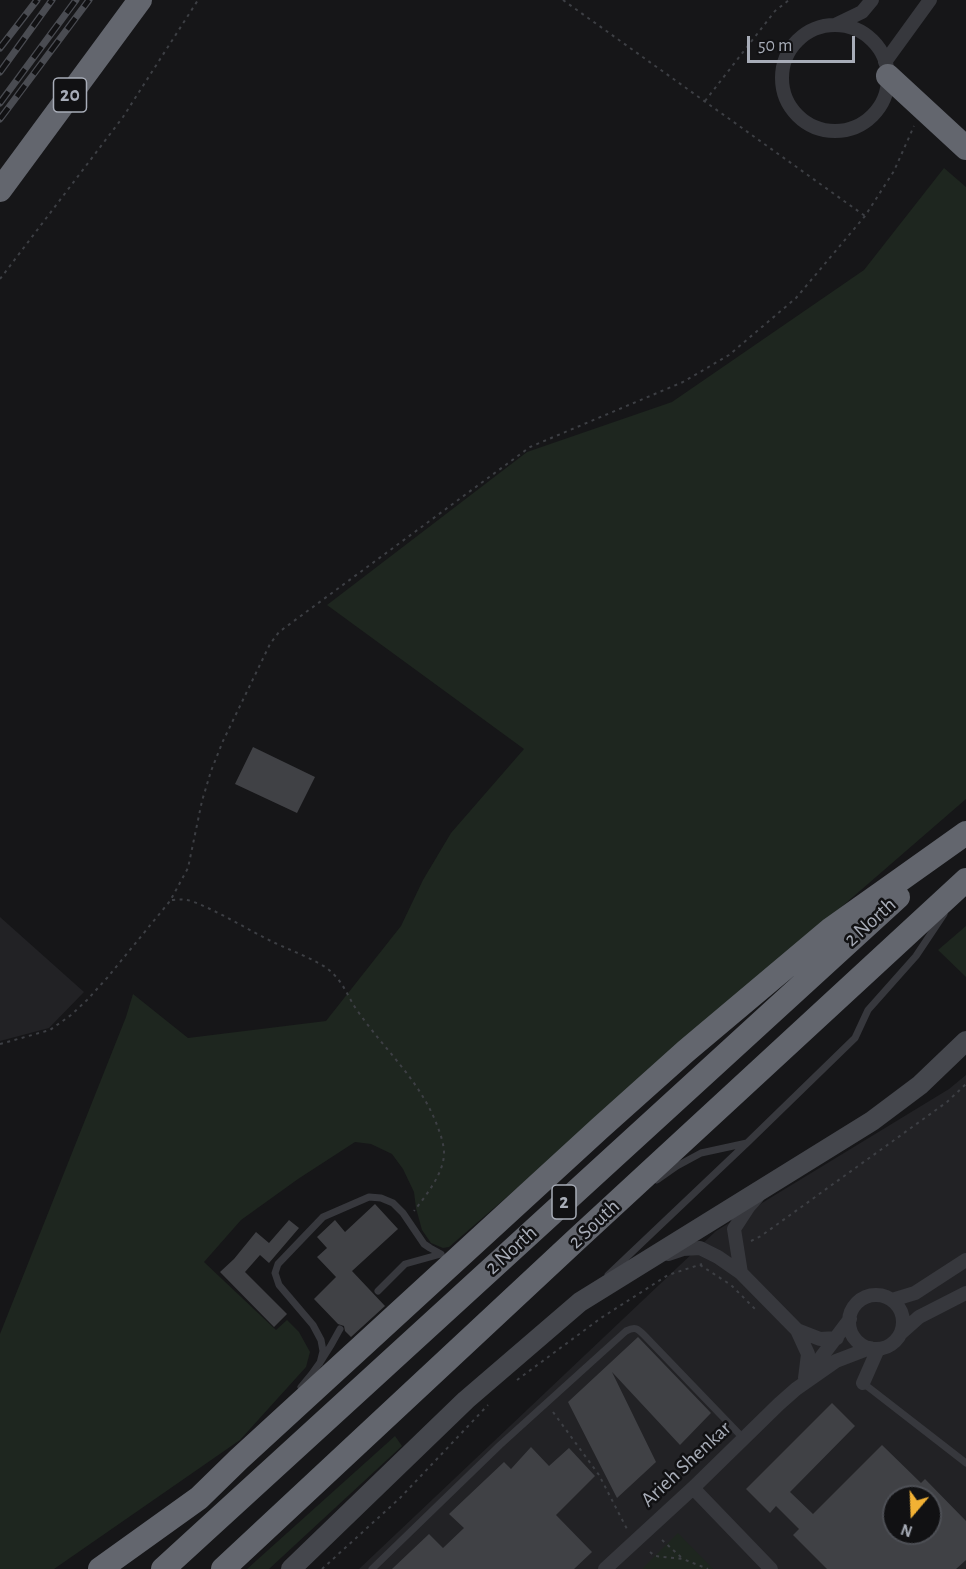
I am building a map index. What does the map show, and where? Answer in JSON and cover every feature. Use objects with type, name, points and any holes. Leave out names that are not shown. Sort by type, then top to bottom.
[{"type":"highway","name":"20","points":[[0,190],[140,0]]},
{"type":"highway","points":[[886,69],[922,108],[966,148]]},
{"type":"highway","points":[[100,1569],[199,1498],[686,1051],[831,929],[966,834]]},
{"type":"highway","name":"2 North","points":[[163,1569],[966,834]]},
{"type":"highway","name":"2 South","points":[[223,1569],[966,881]]},
{"type":"main road","points":[[291,1569],[465,1400],[580,1302],[872,1121],[920,1085],[966,1041]]},
{"type":"street","points":[[835,25],[862,12],[872,0]]},
{"type":"street","points":[[886,69],[930,0]]},
{"type":"street","points":[[835,25],[853,28],[869,37],[881,51],[888,86],[875,113],[867,120],[855,128],[826,131],[810,125],[796,115],[782,89],[781,74],[785,58],[793,44],[805,34],[819,27],[835,25]]},
{"type":"street","points":[[741,1273],[734,1229],[749,1206],[767,1186]]},
{"type":"street","points":[[637,1266],[684,1249],[700,1248],[718,1257],[741,1273],[797,1330],[808,1354],[805,1378]]},
{"type":"street","points":[[892,1300],[915,1293],[966,1260]]},
{"type":"street","points":[[901,1333],[902,1312],[892,1300],[885,1296],[877,1295],[862,1299],[852,1311],[850,1326],[857,1341],[874,1348],[892,1344],[919,1317],[966,1293]]},
{"type":"street","name":"Arieh Shenkar","points":[[796,1389],[850,1319]]},
{"type":"street","points":[[797,1330],[820,1339],[837,1338]]},
{"type":"street","points":[[863,1383],[874,1348]]},
{"type":"street","name":"Arieh Shenkar","points":[[605,1569],[796,1389],[836,1360],[874,1348]]},
{"type":"street","points":[[693,1488],[771,1569]]},
{"type":"lane","points":[[953,901],[966,881]]},
{"type":"lane","points":[[580,1302],[855,1038],[868,1010],[916,956],[947,910]]},
{"type":"lane","points":[[499,1210],[600,1128]]},
{"type":"lane","points":[[650,1185],[701,1153],[747,1143]]},
{"type":"lane","points":[[320,1363],[323,1351],[321,1340],[313,1325],[279,1285],[275,1273],[278,1264],[323,1217],[369,1197],[381,1198],[393,1203],[403,1213],[424,1244],[444,1254],[428,1256],[405,1264],[378,1291]]},
{"type":"lane","points":[[578,1238],[632,1199]]},
{"type":"lane","points":[[298,1391],[320,1363],[340,1329]]},
{"type":"lane","points":[[372,1569],[500,1445],[626,1330],[638,1329],[744,1439]]},
{"type":"lane","points":[[863,1383],[966,1463]]},
{"type":"lane","points":[[239,1459],[283,1408]]},
{"type":"path","points":[[0,279],[123,117],[198,0]]},
{"type":"path","points":[[563,0],[865,216]]},
{"type":"path","points":[[705,102],[776,11],[789,0]]},
{"type":"path","points":[[0,1044],[50,1030],[70,1015],[107,978],[170,901],[188,868],[202,801],[223,741],[270,644],[279,632],[530,447],[683,382],[729,355],[796,298],[865,216],[894,171],[922,108]]},
{"type":"path","points":[[170,901],[183,899],[193,901],[327,968],[342,982],[358,1012],[414,1081],[439,1129],[444,1149],[440,1171],[412,1213]]},
{"type":"path","points":[[737,1248],[761,1236],[946,1102],[966,1084]]},
{"type":"path","points":[[517,1380],[601,1318],[658,1281],[668,1275],[718,1257]]},
{"type":"path","points":[[700,1265],[731,1285],[763,1317]]},
{"type":"path","points":[[322,1569],[400,1498],[491,1402]]},
{"type":"path","points":[[556,1416],[599,1474],[634,1542]]},
{"type":"path","points":[[662,1540],[683,1559]]},
{"type":"path","points":[[650,1552],[655,1556],[683,1559],[708,1569]]},
{"type":"shaded area","points":[[944,168],[966,187],[966,799],[449,1247],[443,1248],[431,1243],[422,1230],[414,1192],[403,1169],[392,1154],[371,1144],[355,1142],[241,1220],[204,1262],[276,1330],[287,1320],[299,1332],[310,1352],[306,1367],[240,1440],[54,1569],[0,1569],[0,1334],[126,1017],[133,994],[188,1038],[326,1021],[401,926],[423,880],[451,833],[524,749],[327,605],[527,452],[672,402],[864,270]]},
{"type":"shaded area","points":[[0,917],[84,992],[49,1028],[0,1041]]},
{"type":"shaded area","points":[[966,926],[966,977],[938,950]]},
{"type":"shaded area","points":[[966,1075],[966,1569],[359,1569],[716,1231],[949,1089]]},
{"type":"shaded area","points":[[395,1436],[402,1446],[269,1569],[247,1569]]},
{"type":"shaded area","points":[[678,1533],[713,1569],[643,1568]]},
{"type":"building","points":[[253,747],[315,777],[297,813],[235,784]]},
{"type":"building","points":[[375,1204],[398,1229],[352,1271],[385,1306],[351,1337],[345,1331],[344,1326],[338,1324],[314,1299],[336,1277],[317,1257],[327,1248],[317,1237],[335,1220],[345,1232]]},
{"type":"building","points":[[289,1220],[299,1228],[269,1263],[260,1255],[245,1272],[287,1314],[274,1327],[220,1272],[256,1232],[269,1243]]},
{"type":"building","points":[[638,1337],[711,1413],[680,1445],[612,1372],[656,1462],[617,1498],[568,1402]]},
{"type":"building","points":[[832,1403],[855,1426],[790,1492],[813,1514],[882,1445],[921,1483],[925,1479],[931,1485],[882,1485],[882,1545],[942,1545],[942,1496],[966,1521],[966,1560],[956,1569],[827,1569],[793,1535],[799,1529],[776,1506],[770,1513],[746,1489]]},
{"type":"building","points":[[531,1447],[549,1466],[569,1448],[595,1476],[556,1515],[592,1552],[574,1569],[392,1569],[429,1534],[443,1548],[464,1528],[449,1514],[504,1462],[511,1469]]},
{"type":"railway","points":[[0,48],[37,0]]},
{"type":"railway","points":[[0,72],[52,0]]},
{"type":"railway","points":[[0,103],[76,0]]},
{"type":"railway","points":[[0,119],[89,0]]}]
